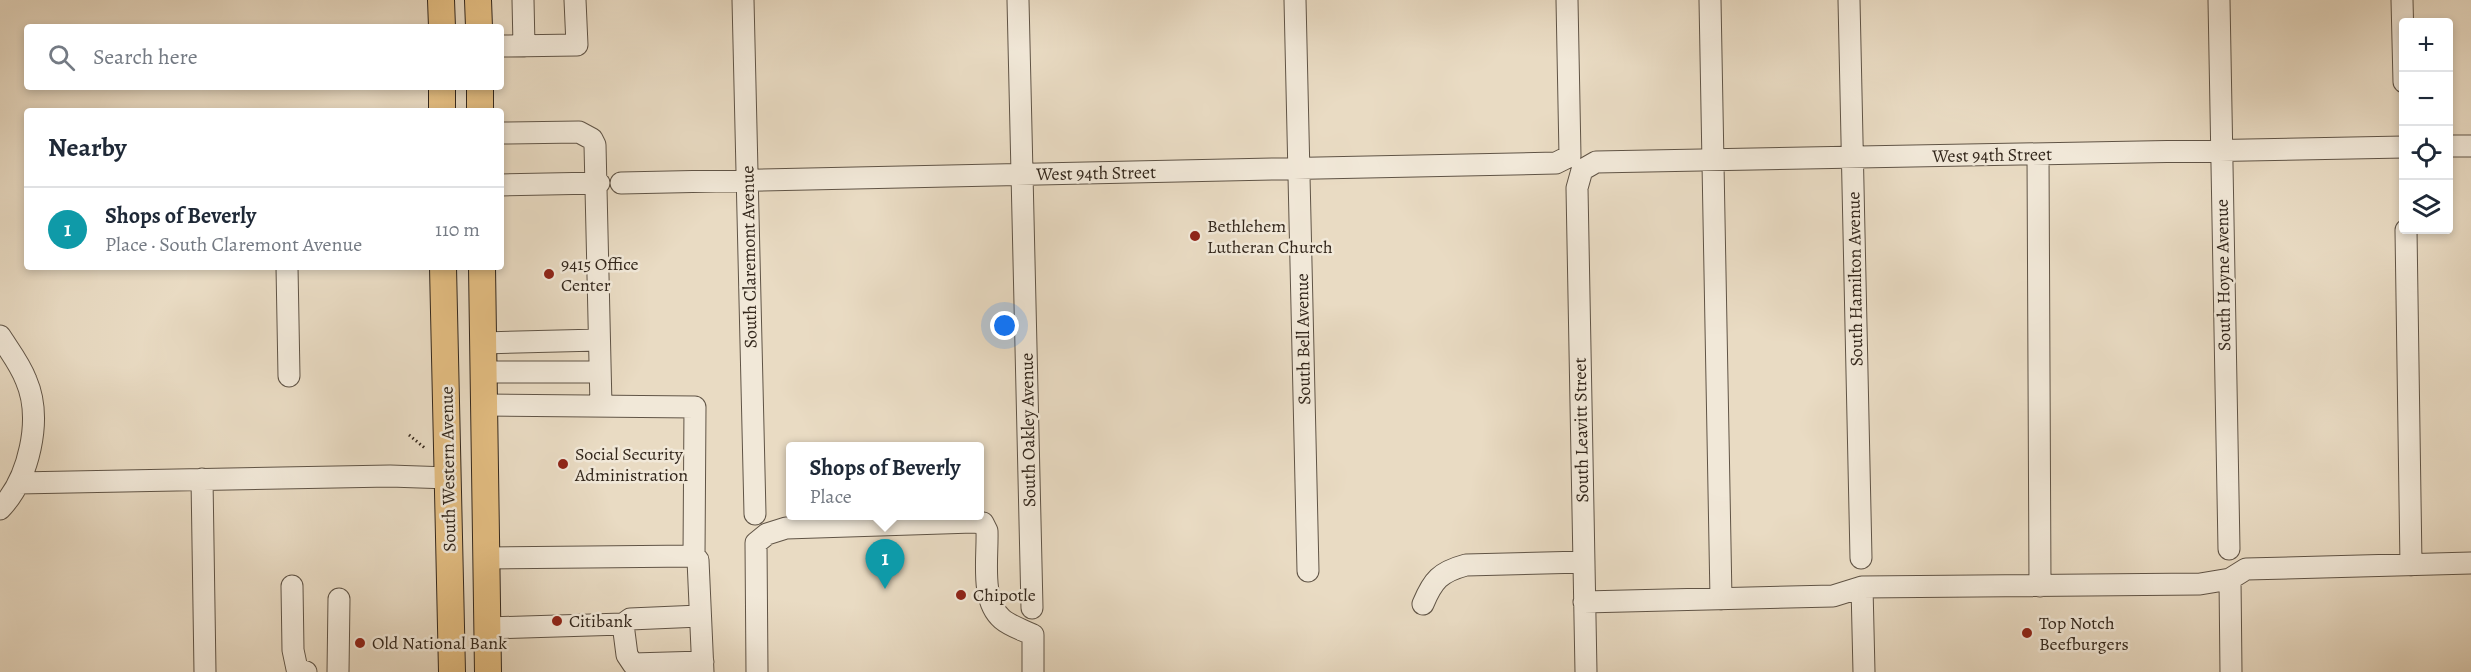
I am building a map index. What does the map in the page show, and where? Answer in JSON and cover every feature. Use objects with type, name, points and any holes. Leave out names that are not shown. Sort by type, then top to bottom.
[{"type":"main road","points":[[441,0],[441,24]]},
{"type":"main road","points":[[478,0],[478,24]]},
{"type":"main road","points":[[441,90],[441,108]]},
{"type":"main road","points":[[480,90],[480,108]]},
{"type":"main road","name":"South Western Avenue","points":[[443,270],[452,672]]},
{"type":"main road","name":"South Western Avenue","points":[[482,270],[488,672]]},
{"type":"street","points":[[523,0],[524,46]]},
{"type":"street","points":[[504,46],[577,45],[575,0]]},
{"type":"street","name":"South Claremont Avenue","points":[[743,0],[755,514]]},
{"type":"street","name":"South Oakley Avenue","points":[[1018,0],[1032,608]]},
{"type":"street","name":"South Bell Avenue","points":[[1295,0],[1308,571]]},
{"type":"street","name":"South Leavitt Street","points":[[1566,0],[1586,672]]},
{"type":"street","points":[[1710,0],[1721,599]]},
{"type":"street","name":"South Hamilton Avenue","points":[[1849,0],[1861,558]]},
{"type":"street","name":"South Hoyne Avenue","points":[[2218,0],[2229,549]]},
{"type":"street","points":[[2402,0],[2403,72]]},
{"type":"street","points":[[504,133],[579,132],[587,136],[595,145],[602,406]]},
{"type":"street","points":[[2453,146],[2471,146]]},
{"type":"street","name":"West 94th Street","points":[[621,183],[1299,169],[1571,169],[1596,162],[2399,147]]},
{"type":"street","points":[[2038,154],[2040,586]]},
{"type":"street","points":[[504,185],[597,183]]},
{"type":"street","points":[[2406,234],[2411,565]]},
{"type":"street","points":[[287,270],[289,376]]},
{"type":"street","points":[[0,336],[27,381],[31,396],[32,433],[18,483],[0,509]]},
{"type":"street","points":[[483,343],[599,340]]},
{"type":"street","points":[[484,372],[600,372]]},
{"type":"street","points":[[484,405],[694,407],[694,556],[698,560],[703,667],[633,664],[627,655],[623,624]]},
{"type":"street","points":[[18,483],[390,476],[449,478]]},
{"type":"street","points":[[202,479],[206,672]]},
{"type":"street","points":[[758,672],[756,543],[767,534],[786,528],[973,522],[983,524],[987,531],[988,595],[994,608],[1002,619],[1033,635],[1033,672]]},
{"type":"street","points":[[487,558],[694,556]]},
{"type":"street","points":[[1423,604],[1431,585],[1447,570],[1457,567],[1584,562]]},
{"type":"street","points":[[1584,602],[1833,596],[1862,587],[2200,584],[2230,579],[2246,569],[2471,563]]},
{"type":"street","points":[[2230,579],[2231,672]]},
{"type":"street","points":[[292,586],[293,650],[297,669],[306,672]]},
{"type":"street","points":[[1862,587],[1864,672]]},
{"type":"street","points":[[338,672],[339,599]]},
{"type":"street","points":[[488,628],[623,624],[630,619],[700,616]]},
{"type":"path","points":[[408,435],[421,444],[428,454]]},
{"type":"place","name":"Bethlehem Lutheran Church","points":[[1195,236]]},
{"type":"place","name":"9415 Office Center","points":[[549,274]]},
{"type":"place","name":"Social Security Administration","points":[[563,464]]},
{"type":"place","name":"Shops of Beverly","points":[[885,589]]},
{"type":"place","name":"Chipotle","points":[[961,595]]},
{"type":"place","name":"Citibank","points":[[557,621]]},
{"type":"place","name":"Top Notch Beefburgers","points":[[2027,633]]},
{"type":"place","name":"Old National Bank","points":[[360,643]]}]
